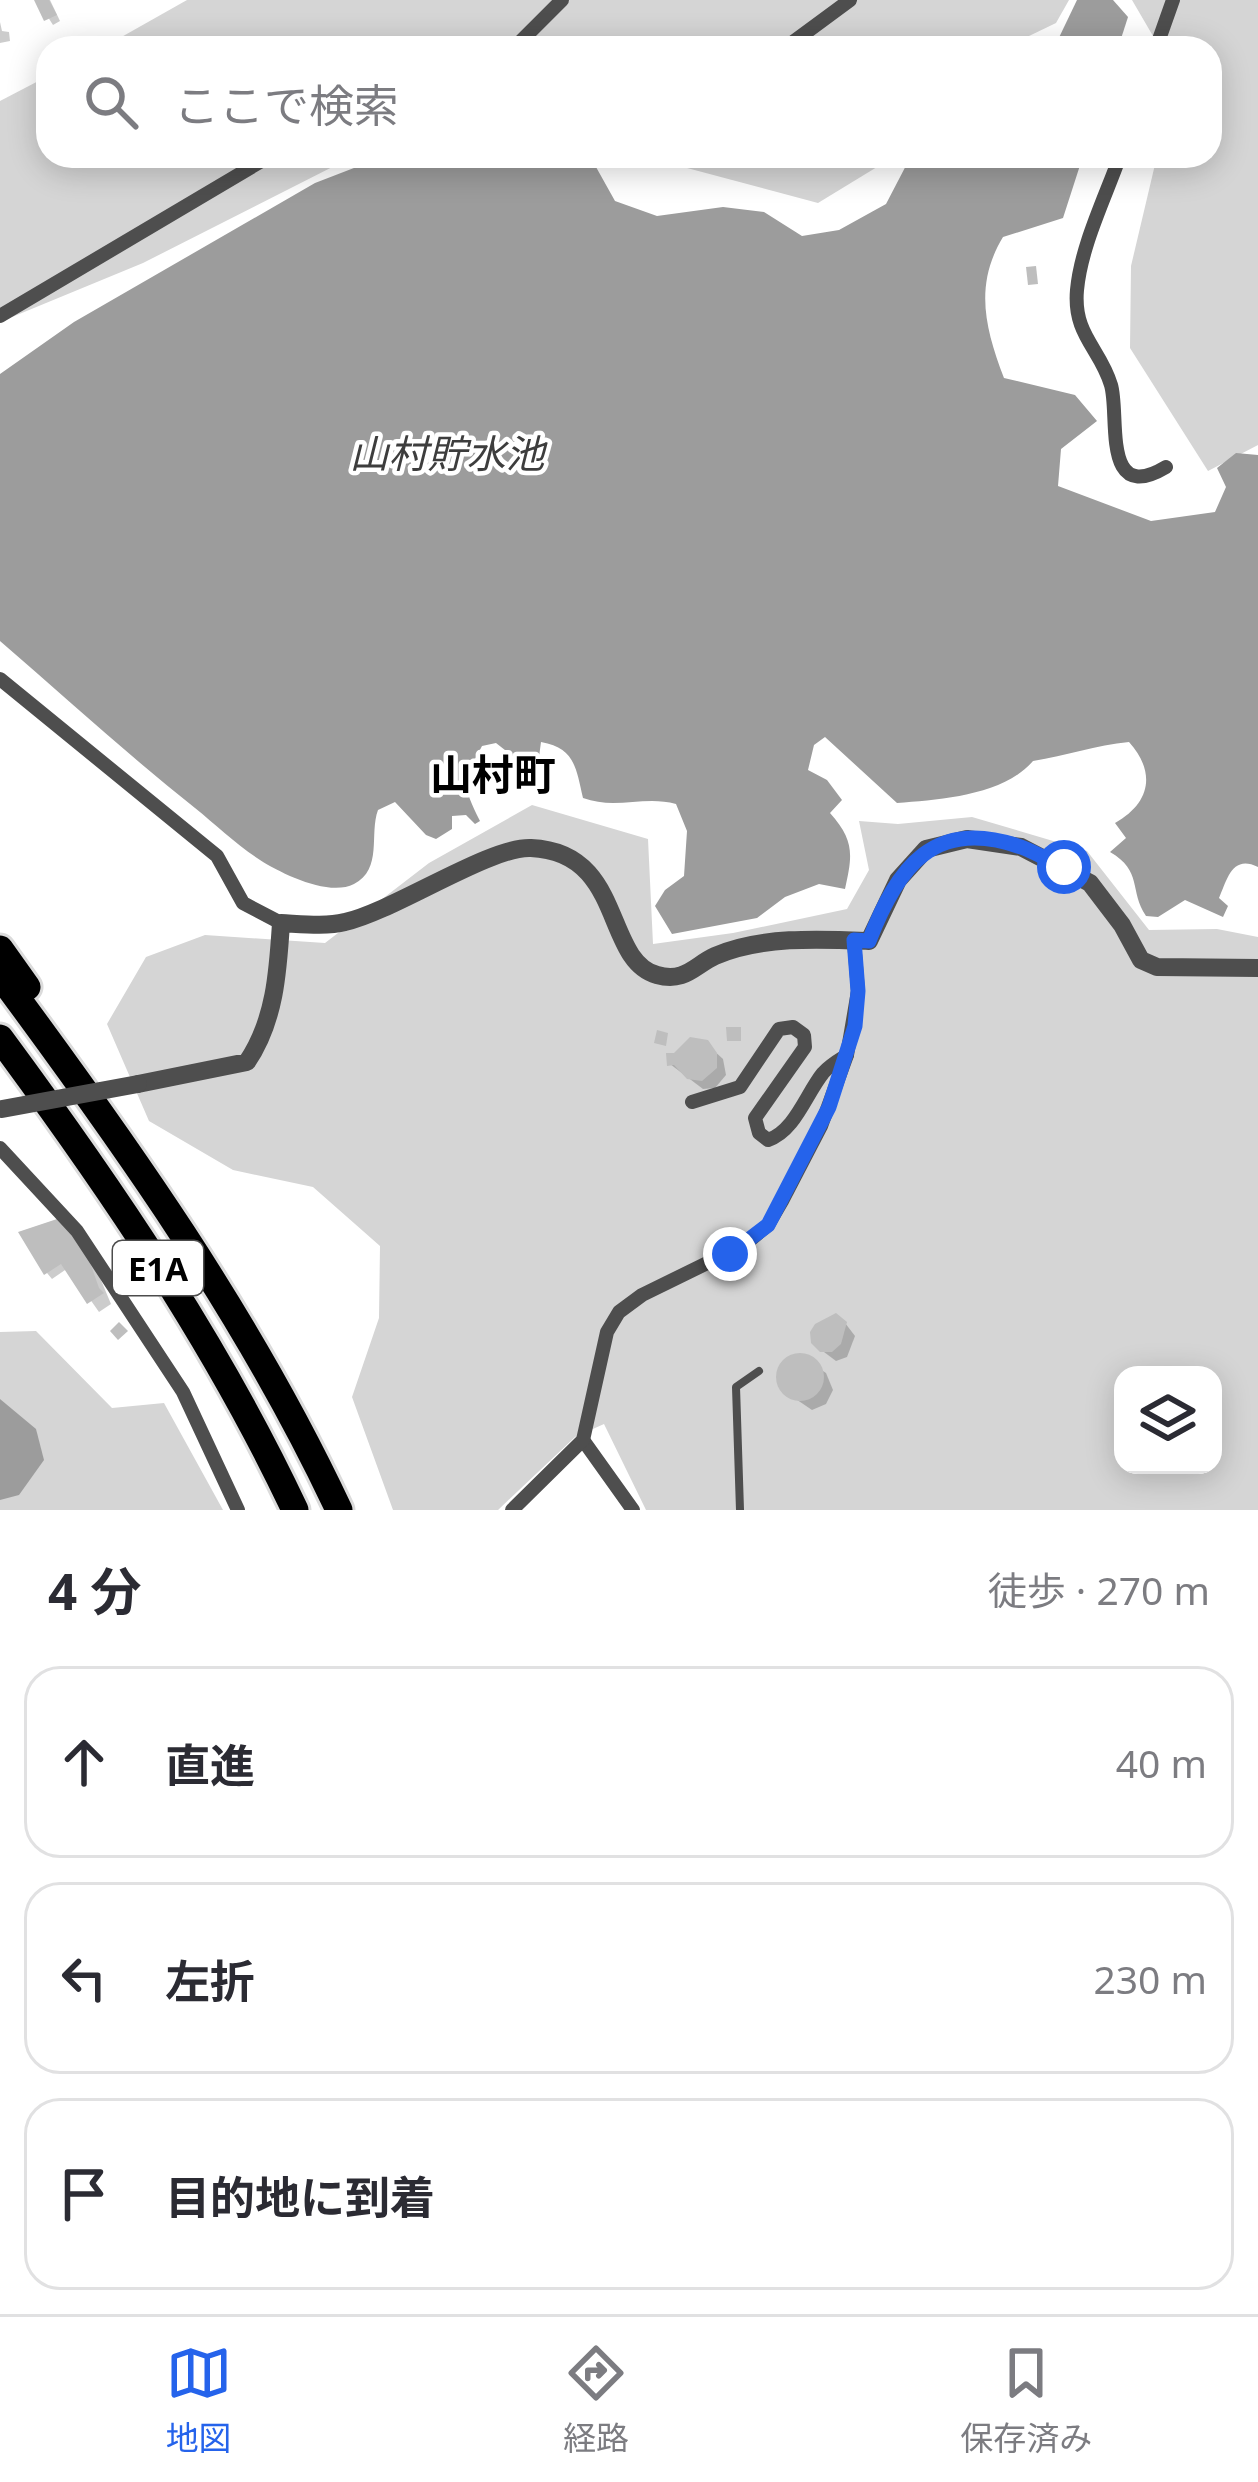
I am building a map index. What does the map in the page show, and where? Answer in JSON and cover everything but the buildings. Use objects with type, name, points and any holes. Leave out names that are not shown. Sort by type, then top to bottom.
[{"type":"highway","name":"E1A","points":[[0,949],[9,979],[238,1320],[340,1510]]},
{"type":"highway","name":"E1A","points":[[0,1038],[203,1338],[295,1510]]},
{"type":"street","points":[[526,36],[562,0]]},
{"type":"street","points":[[801,36],[850,0]]},
{"type":"street","points":[[1160,36],[1173,0]]},
{"type":"street","points":[[0,316],[250,168]]},
{"type":"street","points":[[1116,168],[1077,284],[1079,323],[1112,387],[1117,459],[1135,474],[1152,474],[1166,467]]},
{"type":"street","points":[[0,679],[217,856],[243,903],[281,923],[344,923],[500,855],[530,848],[570,859],[592,873],[636,964],[660,976],[694,973],[713,957],[764,944],[869,941],[898,880],[926,849],[968,839],[1021,847],[1090,883],[1141,960],[1157,967],[1258,968]]},
{"type":"street","points":[[1,1110],[247,1062],[278,986],[281,923]]},
{"type":"street","points":[[512,1510],[584,1439],[607,1332],[619,1312],[642,1295],[730,1254],[768,1225],[820,1126],[847,1055],[858,991],[854,940]]},
{"type":"street","points":[[692,1102],[740,1087],[779,1028],[793,1028],[804,1035],[805,1047],[755,1118],[767,1140],[778,1137],[826,1069],[847,1055]]},
{"type":"street","points":[[0,1148],[77,1231],[184,1392],[238,1510]]},
{"type":"street","points":[[584,1439],[633,1510]]},
{"type":"lane","points":[[740,1510],[736,1387],[759,1371]]},
{"type":"shaded area","points":[[187,0],[1069,0],[1056,23],[1029,36],[123,36]]},
{"type":"shaded area","points":[[1132,0],[1258,0],[1258,445],[1208,471],[1130,348],[1131,266],[1154,168],[1222,168],[1222,36],[1153,36]]},
{"type":"shaded area","points":[[36,82],[36,168],[330,168],[143,263],[0,322],[0,101]]},
{"type":"shaded area","points":[[687,168],[875,168],[818,203]]},
{"type":"shaded area","points":[[532,805],[648,839],[653,944],[847,909],[869,870],[859,821],[898,824],[972,817],[1087,851],[1149,930],[1217,929],[1258,937],[1258,1510],[646,1510],[604,1424],[575,1437],[498,1510],[393,1510],[352,1397],[379,1318],[380,1246],[313,1187],[233,1170],[149,1121],[107,1024],[146,957],[205,935],[325,943],[429,863]]},
{"type":"shaded area","points":[[36,1331],[112,1408],[164,1403],[223,1510],[0,1510],[0,1332]]},
{"type":"water","points":[[1077,0],[1113,0],[1128,17],[1122,36],[1060,36]]},
{"type":"water","name":"山村貯水池","points":[[354,168],[597,168],[615,201],[657,216],[723,207],[764,212],[802,236],[839,230],[886,204],[905,168],[1079,168],[1063,218],[1003,237],[986,290],[988,324],[1004,378],[1075,395],[1097,421],[1061,449],[1058,486],[1151,521],[1215,512],[1226,487],[1217,468],[1236,453],[1258,455],[1258,867],[1242,864],[1232,871],[1219,898],[1228,906],[1223,917],[1185,900],[1158,917],[1146,916],[1127,866],[1110,852],[1126,838],[1115,823],[1136,806],[1146,786],[1143,764],[1129,742],[1033,761],[1006,781],[971,794],[897,803],[825,737],[814,745],[808,770],[827,780],[842,800],[830,813],[850,848],[845,889],[819,884],[785,897],[757,918],[672,934],[655,906],[665,890],[684,876],[687,831],[676,804],[583,798],[567,754],[541,742],[539,757],[532,762],[519,761],[496,743],[482,746],[468,776],[467,790],[480,821],[475,824],[466,815],[452,816],[452,829],[436,839],[426,835],[395,802],[378,810],[372,860],[354,884],[332,888],[306,882],[243,848],[0,641],[0,374],[74,322],[315,183]]},
{"type":"water","points":[[0,1399],[36,1429],[44,1460],[19,1495],[0,1500]]},
{"type":"district","name":"山村町","points":[[493,773]]},
{"type":"route","points":[[730,1254],[768,1225],[820,1126],[855,1026],[854,940],[869,941],[898,880],[926,849],[968,839],[1021,847],[1064,867]]}]
